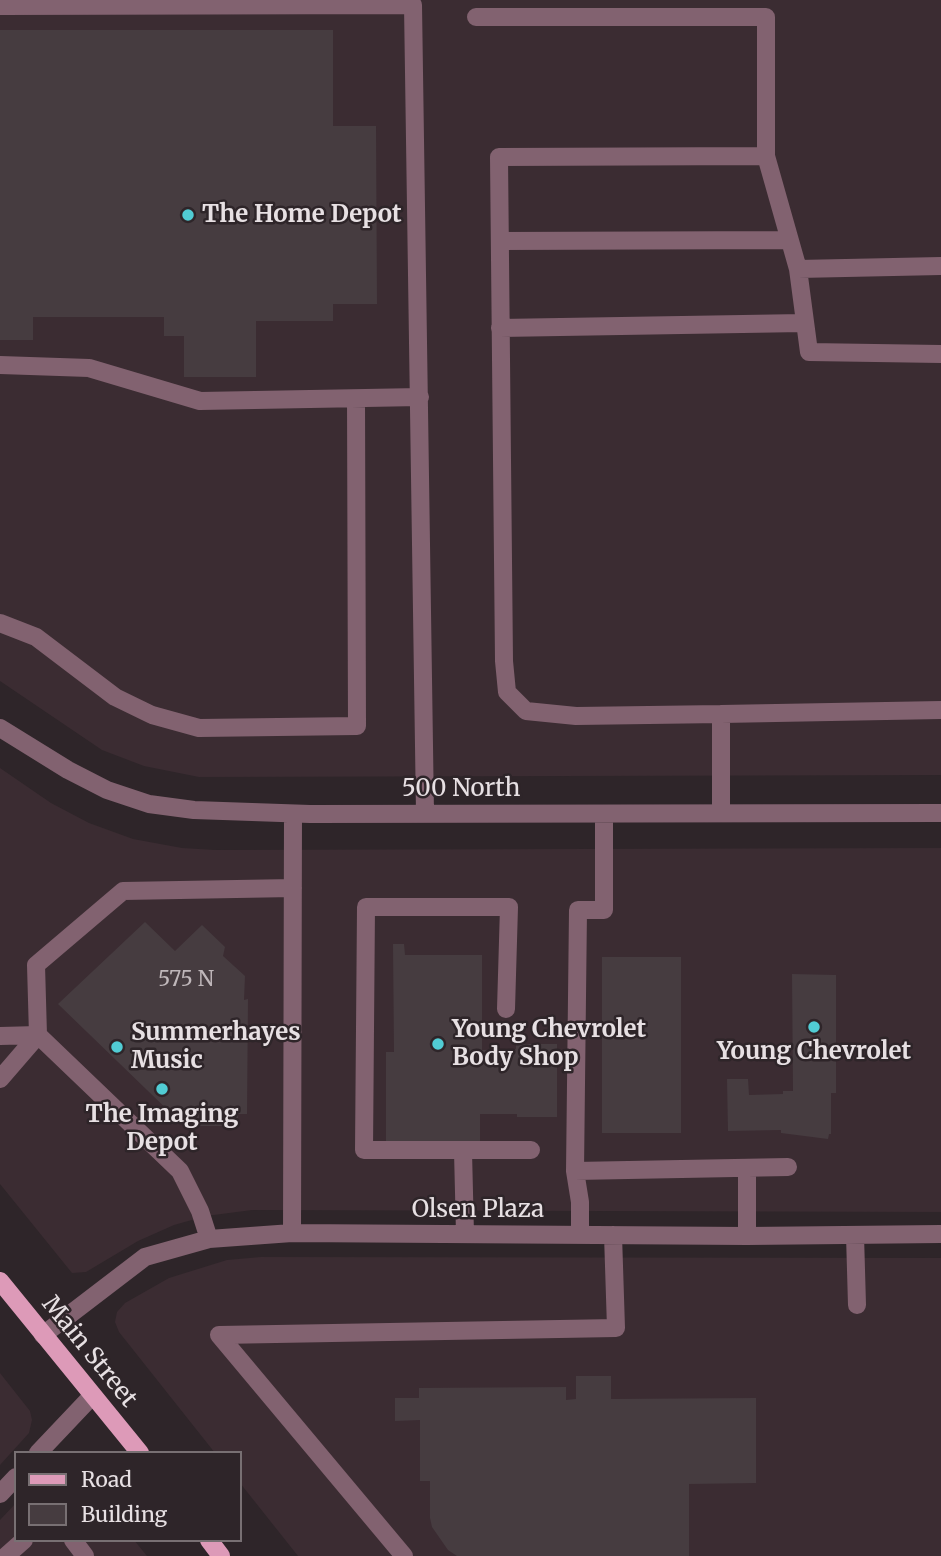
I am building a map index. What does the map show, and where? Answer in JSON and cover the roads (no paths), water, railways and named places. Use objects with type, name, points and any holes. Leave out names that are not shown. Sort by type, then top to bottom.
[{"type":"main road","name":"Main Street","points":[[0,1281],[135,1451]]},
{"type":"street","points":[[0,6],[413,5],[425,813]]},
{"type":"street","points":[[476,17],[766,17],[766,156],[798,269],[808,352],[941,354]]},
{"type":"street","points":[[766,156],[499,157],[504,661],[507,692],[526,711],[576,716],[941,710]]},
{"type":"street","points":[[500,241],[790,240]]},
{"type":"street","points":[[798,269],[941,267]]},
{"type":"street","points":[[500,328],[803,323]]},
{"type":"street","points":[[0,365],[89,368],[200,401],[420,397]]},
{"type":"street","points":[[0,623],[36,637],[116,697],[152,715],[199,728],[357,726],[355,399]]},
{"type":"street","points":[[721,713],[721,813]]},
{"type":"street","name":"500 North","points":[[0,728],[87,781],[127,798],[194,810],[293,814],[941,813]]},
{"type":"street","points":[[292,1233],[293,814]]},
{"type":"street","points":[[580,1235],[580,1202],[575,1171],[578,910],[604,911],[604,814]]},
{"type":"street","points":[[0,1079],[38,1035],[36,965],[122,891],[293,888]]},
{"type":"street","points":[[506,1009],[509,907],[366,907],[364,1150],[531,1150]]},
{"type":"street","points":[[0,1036],[38,1035],[180,1171],[200,1212],[209,1239]]},
{"type":"street","points":[[463,1151],[465,1234]]},
{"type":"street","points":[[575,1171],[788,1167]]},
{"type":"street","points":[[747,1168],[747,1236]]},
{"type":"street","name":"Olsen Plaza","points":[[43,1335],[145,1257],[209,1239],[292,1233],[747,1236],[941,1234]]},
{"type":"street","points":[[404,1556],[219,1335],[616,1328],[613,1235]]},
{"type":"street","points":[[855,1235],[857,1305]]},
{"type":"street","points":[[40,1451],[92,1396]]},
{"type":"street","points":[[0,1494],[14,1478]]},
{"type":"street","points":[[6,1556],[22,1542]]},
{"type":"place","name":"The Home Depot","points":[[188,215]]},
{"type":"place","name":"Young Chevrolet","points":[[814,1027]]},
{"type":"place","name":"Young Chevrolet Body Shop","points":[[438,1044]]},
{"type":"place","name":"Summerhayes Music","points":[[117,1047]]},
{"type":"place","name":"The Imaging Depot","points":[[162,1089]]}]
